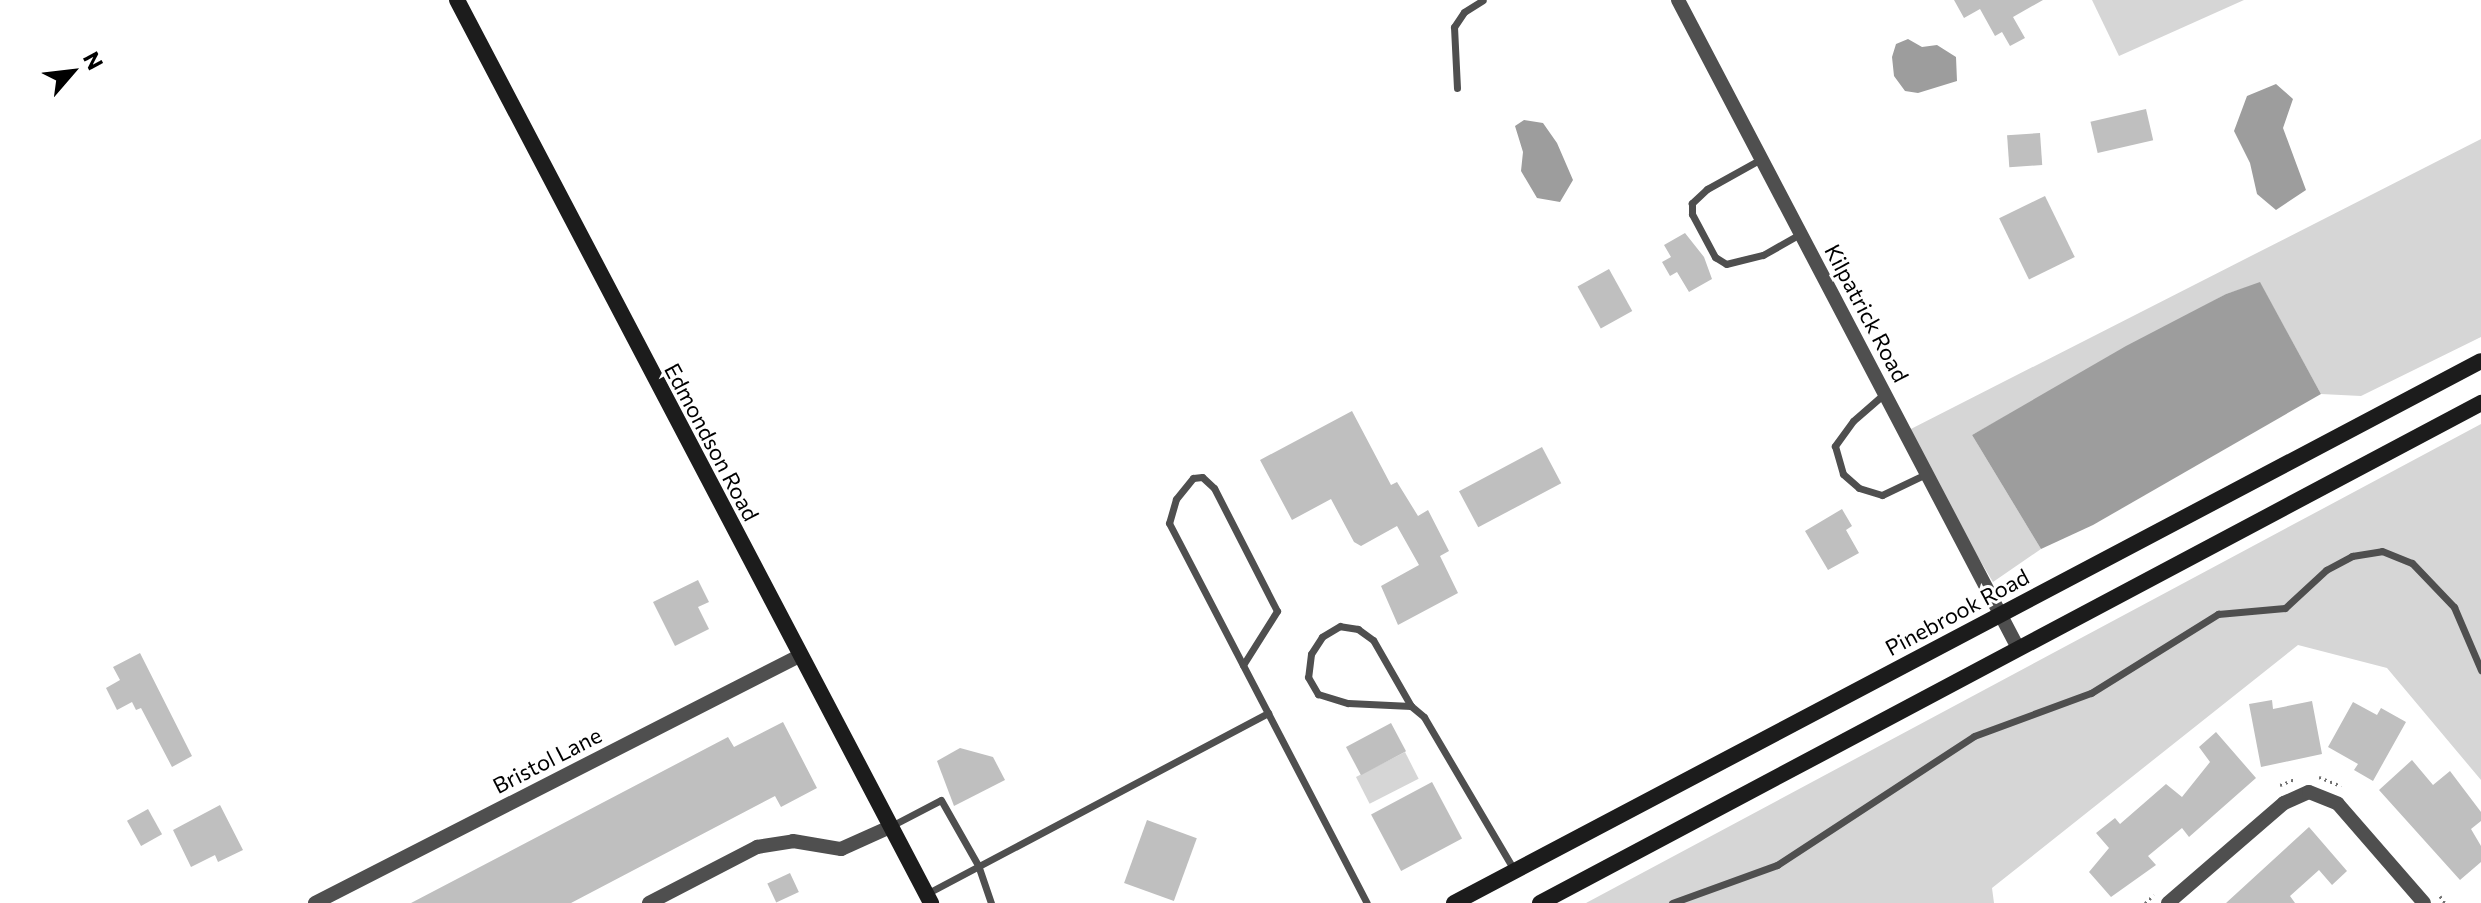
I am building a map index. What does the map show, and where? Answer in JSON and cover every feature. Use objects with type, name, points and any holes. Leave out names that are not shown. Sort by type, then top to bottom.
[{"type":"street","name":"Edmondson Road","points":[[457,0],[928,898]]},
{"type":"street","name":"Kilpatrick Road","points":[[1678,0],[2017,646]]},
{"type":"street","name":"Pinebrook Road","points":[[1454,903],[2481,361]]},
{"type":"street","points":[[1540,903],[2017,646],[2481,403]]},
{"type":"street","name":"Bristol Lane","points":[[315,903],[799,656]]},
{"type":"street","points":[[2168,903],[2284,803],[2309,792],[2338,804],[2424,903]]},
{"type":"street","points":[[649,903],[757,847],[793,841],[841,849],[890,827]]},
{"type":"lane","points":[[1457,88],[1454,27],[1464,12],[1483,0]]},
{"type":"lane","points":[[1761,159],[1707,189],[1692,203],[1692,214],[1715,257],[1726,264],[1763,255],[1800,234]]},
{"type":"lane","points":[[1884,394],[1853,421],[1835,446],[1843,474],[1859,488],[1882,495],[1926,474]]},
{"type":"lane","points":[[1243,665],[1277,611],[1214,488],[1202,477],[1193,478],[1176,499],[1169,523],[1367,903]]},
{"type":"lane","points":[[1672,903],[1777,865],[1974,736],[2091,693],[2218,614],[2285,608],[2326,570],[2352,556],[2382,551],[2412,563],[2454,607],[2481,670]]},
{"type":"lane","points":[[1411,706],[1348,703],[1318,694],[1308,677],[1311,654],[1322,637],[1340,626],[1358,629],[1373,640],[1411,706],[1424,717],[1473,794],[1514,870]]},
{"type":"lane","points":[[928,898],[978,865],[1268,713]]},
{"type":"lane","points":[[890,827],[941,800],[978,865],[991,903]]},
{"type":"path","points":[[2271,793],[2304,777]]},
{"type":"path","points":[[2317,777],[2349,793]]},
{"type":"path","points":[[2435,890],[2445,903]]},
{"type":"path","points":[[2145,903],[2156,893]]},
{"type":"shaded area","points":[[2092,0],[2244,0],[2119,56]]},
{"type":"shaded area","points":[[1908,39],[1922,47],[1937,45],[1956,57],[1957,81],[1918,93],[1905,91],[1894,76],[1892,57],[1896,44]]},
{"type":"shaded area","points":[[2276,84],[2293,99],[2283,128],[2306,190],[2276,210],[2257,194],[2250,163],[2234,131],[2247,96]]},
{"type":"shaded area","points":[[1524,120],[1543,123],[1557,143],[1573,180],[1560,202],[1537,198],[1521,171],[1523,152],[1515,126]]},
{"type":"shaded area","points":[[2481,139],[2481,337],[2361,396],[2321,394],[2260,283],[2226,294],[1972,435],[2041,549],[1993,582],[1903,433]]},
{"type":"shaded area","points":[[2260,282],[2321,394],[2093,525],[2041,549],[1972,435],[2126,346],[2226,294]]},
{"type":"shaded area","points":[[2481,424],[2481,780],[2387,668],[2298,645],[1992,888],[1994,903],[1586,903]]},
{"type":"shaded area","points":[[1405,752],[1419,779],[1370,804],[1356,777]]},
{"type":"building","points":[[1954,0],[2043,0],[2013,17],[2025,38],[2010,46],[2002,32],[1995,36],[1980,9],[1964,18]]},
{"type":"building","points":[[2146,109],[2153,140],[2098,153],[2090,122]]},
{"type":"building","points":[[2040,133],[2042,165],[2009,167],[2007,135]]},
{"type":"building","points":[[2045,196],[2075,257],[2029,279],[1999,218]]},
{"type":"building","points":[[1685,233],[1704,257],[1712,279],[1689,292],[1677,272],[1670,276],[1662,262],[1671,257],[1664,245]]},
{"type":"building","points":[[1609,269],[1632,311],[1601,328],[1578,286]]},
{"type":"building","points":[[1352,411],[1391,485],[1397,482],[1418,516],[1428,510],[1449,551],[1440,556],[1458,593],[1398,625],[1381,586],[1419,565],[1397,526],[1361,546],[1354,542],[1331,499],[1292,520],[1260,460]]},
{"type":"building","points":[[1542,447],[1561,483],[1478,527],[1459,491]]},
{"type":"building","points":[[1842,509],[1852,526],[1846,530],[1859,553],[1828,570],[1805,531]]},
{"type":"building","points":[[698,580],[709,602],[698,607],[709,629],[675,646],[653,602]]},
{"type":"building","points":[[140,653],[192,756],[172,767],[141,708],[136,710],[132,702],[117,710],[106,688],[120,680],[113,667]]},
{"type":"building","points":[[2272,700],[2273,709],[2312,701],[2322,754],[2261,767],[2249,704]]},
{"type":"building","points":[[2353,702],[2377,715],[2381,708],[2406,722],[2373,781],[2354,770],[2358,764],[2328,747]]},
{"type":"building","points":[[783,722],[817,788],[781,807],[775,796],[571,903],[411,903],[728,737],[734,747]]},
{"type":"building","points":[[1391,723],[1406,751],[1361,775],[1346,747]]},
{"type":"building","points":[[2216,732],[2256,778],[2189,837],[2182,828],[2148,856],[2156,865],[2111,897],[2089,872],[2109,848],[2096,833],[2115,818],[2120,824],[2166,784],[2182,797],[2210,762],[2199,747]]},
{"type":"building","points":[[960,748],[993,757],[1005,780],[954,806],[937,761]]},
{"type":"building","points":[[2412,760],[2433,785],[2450,771],[2481,812],[2481,821],[2471,829],[2481,846],[2481,862],[2460,880],[2379,790]]},
{"type":"building","points":[[1432,782],[1462,839],[1401,871],[1371,814]]},
{"type":"building","points":[[220,805],[243,850],[218,862],[215,855],[191,867],[173,830]]},
{"type":"building","points":[[148,809],[162,834],[141,846],[127,821]]},
{"type":"building","points":[[1147,820],[1197,838],[1174,901],[1124,883]]},
{"type":"building","points":[[2309,827],[2347,871],[2332,885],[2319,870],[2290,896],[2295,903],[2226,903]]},
{"type":"building","points":[[790,873],[799,892],[776,903],[767,884]]}]
